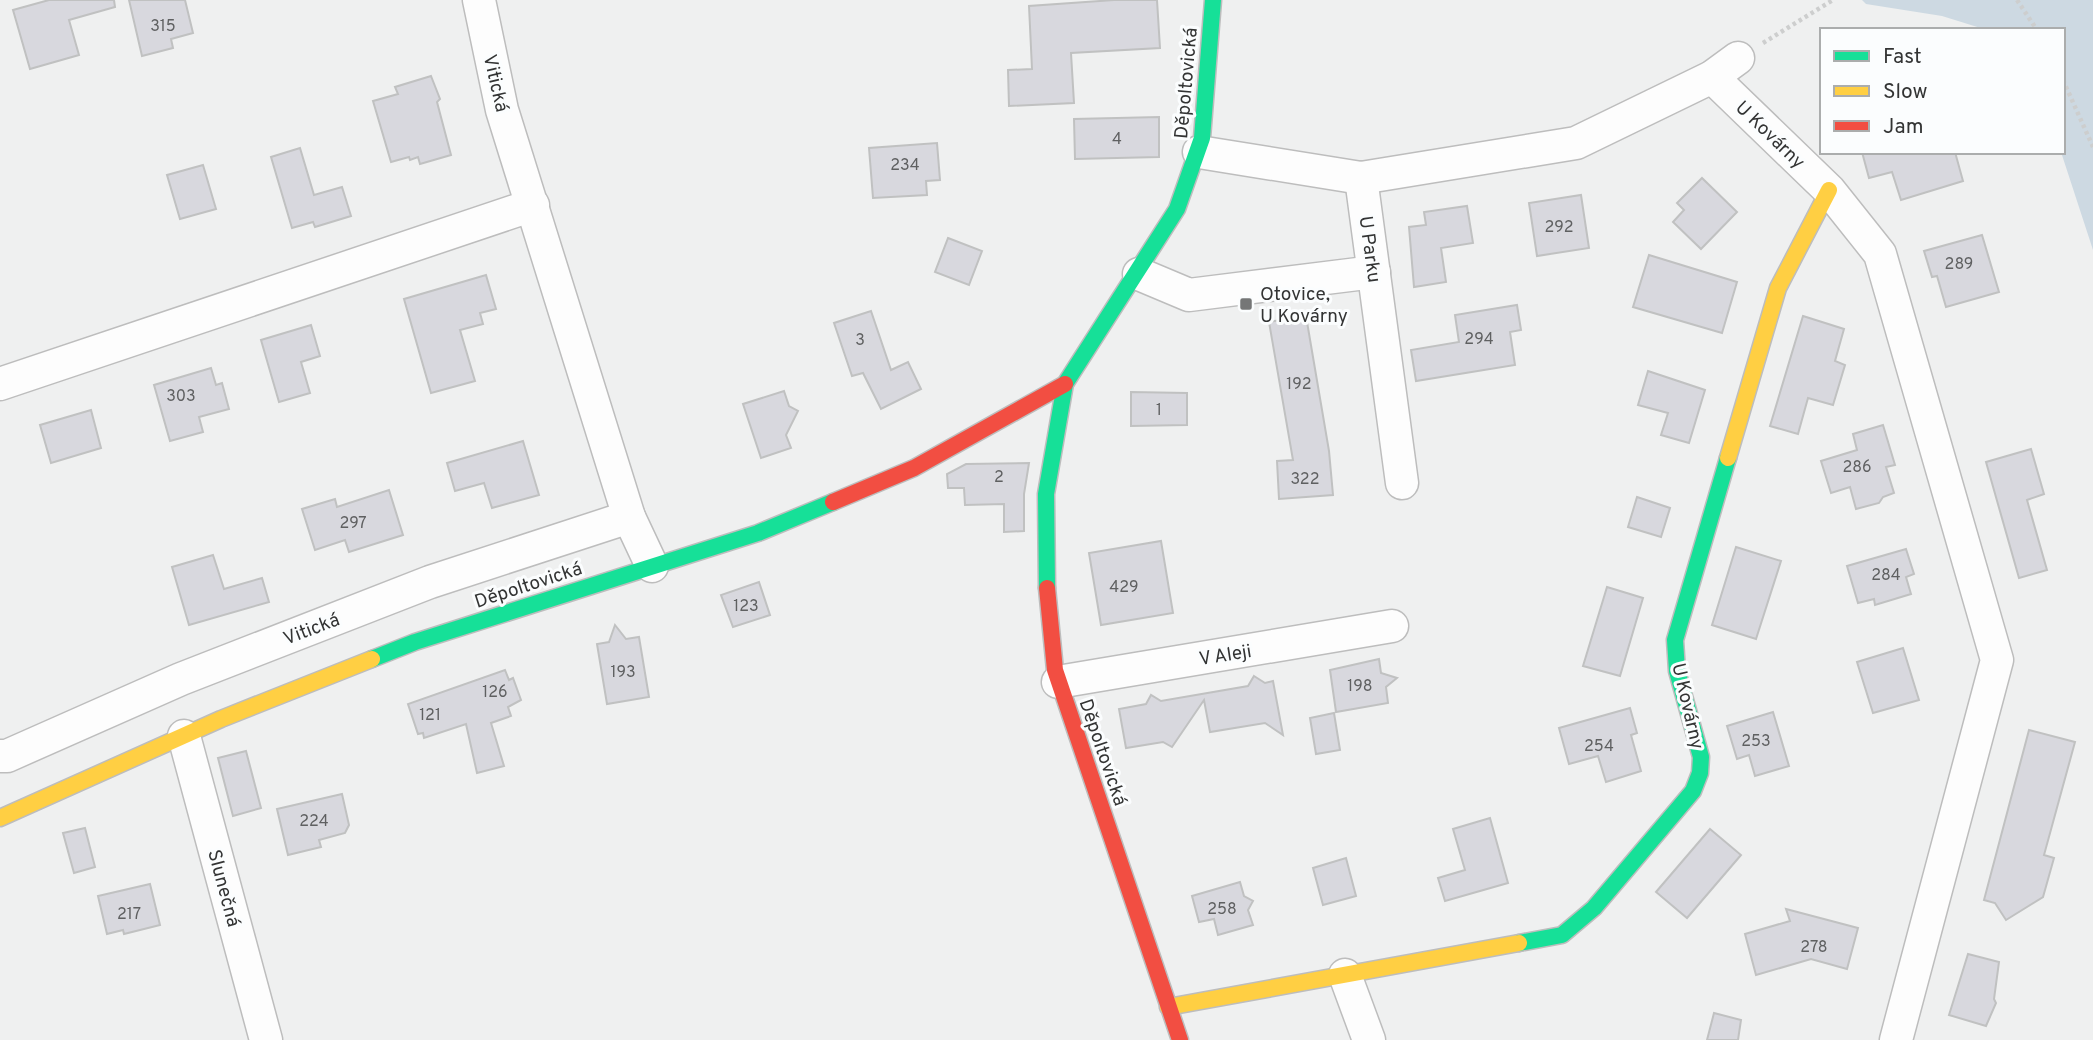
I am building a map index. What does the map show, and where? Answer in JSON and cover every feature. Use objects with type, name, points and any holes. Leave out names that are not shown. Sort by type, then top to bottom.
[{"type":"street","name":"Vitická","points":[[479,0],[502,110],[629,517],[652,566]]},
{"type":"street","name":"Děpoltovická","points":[[1180,1040],[1058,682],[1046,611],[1046,494],[1065,384],[1139,274],[1177,209],[1199,152],[1213,0]]},
{"type":"street","points":[[1199,152],[1361,178],[1576,143],[1713,77],[1738,58]]},
{"type":"street","name":"U Kovárny","points":[[1713,77],[1829,190],[1880,254],[1997,660],[1896,1040]]},
{"type":"street","name":"U Parku","points":[[1361,178],[1402,483]]},
{"type":"street","name":"U Kovárny","points":[[1168,1007],[1562,935],[1594,908],[1693,791],[1700,773],[1701,757],[1677,671],[1675,640],[1778,288],[1829,190]]},
{"type":"street","points":[[0,384],[533,205]]},
{"type":"street","points":[[1139,274],[1189,295],[1374,272]]},
{"type":"street","name":"Děpoltovická","points":[[0,818],[184,736],[415,642],[758,533],[914,468],[1065,384]]},
{"type":"street","name":"Vitická","points":[[0,756],[8,756],[181,679],[430,582],[629,517]]},
{"type":"street","name":"V Aleji","points":[[1058,682],[1392,626]]},
{"type":"street","name":"Slunečná","points":[[184,736],[265,1040]]},
{"type":"street","points":[[1345,975],[1369,1040]]},
{"type":"path","points":[[1738,58],[1833,0]]},
{"type":"path","points":[[2017,0],[2035,28]]},
{"type":"path","points":[[2065,84],[2093,147]]},
{"type":"shaded area","points":[[1862,0],[2093,0],[2093,250],[2062,154],[2065,154],[2065,28],[1981,28],[1942,16],[1866,4]]},
{"type":"building","points":[[49,0],[114,0],[115,7],[69,20],[79,55],[30,69],[13,10]]},
{"type":"building","points":[[129,0],[185,0],[193,33],[171,39],[173,48],[142,56]]},
{"type":"building","points":[[1157,0],[1160,48],[1071,53],[1074,103],[1009,106],[1008,70],[1032,69],[1029,6]]},
{"type":"building","points":[[431,76],[440,99],[437,102],[451,155],[420,164],[418,157],[391,162],[373,101],[398,94],[395,87]]},
{"type":"building","points":[[1159,117],[1159,157],[1075,159],[1074,119]]},
{"type":"building","points":[[937,143],[940,180],[926,181],[927,195],[873,198],[869,148]]},
{"type":"building","points":[[300,148],[314,195],[342,187],[351,216],[315,227],[313,222],[292,228],[271,157]]},
{"type":"building","points":[[1863,154],[1956,154],[1963,181],[1901,200],[1892,172],[1869,178]]},
{"type":"building","points":[[203,165],[216,209],[180,219],[167,175]]},
{"type":"building","points":[[1702,178],[1737,212],[1701,249],[1673,222],[1684,210],[1677,203]]},
{"type":"building","points":[[1581,195],[1589,248],[1537,256],[1529,203]]},
{"type":"building","points":[[1467,206],[1473,243],[1441,248],[1446,282],[1414,287],[1409,227],[1426,225],[1424,212]]},
{"type":"building","points":[[1982,235],[1999,292],[1946,307],[1937,276],[1932,277],[1924,251]]},
{"type":"building","points":[[948,238],[982,251],[969,285],[935,272]]},
{"type":"building","points":[[1649,255],[1737,282],[1722,333],[1633,307]]},
{"type":"building","points":[[486,275],[496,309],[480,313],[483,324],[460,330],[475,381],[431,393],[404,299]]},
{"type":"building","points":[[1517,305],[1521,330],[1510,332],[1515,365],[1416,381],[1411,350],[1459,342],[1455,315]]},
{"type":"building","points":[[871,311],[891,370],[908,362],[921,389],[881,409],[863,373],[852,376],[834,323]]},
{"type":"building","points":[[1306,316],[1329,451],[1333,495],[1279,499],[1277,461],[1293,460],[1269,322]]},
{"type":"building","points":[[1803,316],[1844,329],[1835,361],[1845,365],[1833,405],[1808,398],[1798,434],[1770,426]]},
{"type":"building","points":[[311,325],[320,356],[301,362],[310,393],[279,402],[261,340]]},
{"type":"building","points":[[211,368],[216,385],[222,383],[229,409],[199,417],[203,432],[170,441],[154,385]]},
{"type":"building","points":[[1648,371],[1705,390],[1689,443],[1661,435],[1668,413],[1638,405]]},
{"type":"building","points":[[784,391],[789,406],[798,411],[786,435],[791,448],[761,458],[743,404]]},
{"type":"building","points":[[1131,392],[1187,393],[1187,425],[1131,426]]},
{"type":"building","points":[[91,410],[101,448],[51,463],[40,425]]},
{"type":"building","points":[[1883,425],[1895,465],[1886,467],[1894,493],[1883,497],[1879,503],[1856,509],[1850,487],[1831,493],[1821,461],[1857,450],[1853,434]]},
{"type":"building","points":[[523,441],[539,495],[492,508],[484,483],[455,491],[447,463]]},
{"type":"building","points":[[2031,449],[2044,494],[2027,500],[2047,570],[2019,578],[1986,462]]},
{"type":"building","points":[[1029,463],[1024,494],[1024,531],[1004,532],[1004,504],[965,505],[964,488],[948,488],[947,474],[966,464]]},
{"type":"building","points":[[389,490],[403,535],[349,552],[345,540],[315,550],[302,509],[335,499],[337,507]]},
{"type":"building","points":[[1637,497],[1670,508],[1661,537],[1628,527]]},
{"type":"building","points":[[1161,541],[1173,613],[1101,625],[1089,553]]},
{"type":"building","points":[[1736,547],[1781,561],[1756,639],[1712,625]]},
{"type":"building","points":[[1906,549],[1914,574],[1906,577],[1911,594],[1875,605],[1874,599],[1858,603],[1847,566]]},
{"type":"building","points":[[213,555],[224,589],[262,578],[269,602],[189,625],[172,567]]},
{"type":"building","points":[[759,582],[770,615],[733,627],[721,595]]},
{"type":"building","points":[[1607,587],[1643,598],[1620,676],[1583,666]]},
{"type":"building","points":[[615,625],[626,639],[639,637],[649,697],[607,704],[597,644],[609,642]]},
{"type":"building","points":[[1903,648],[1919,700],[1873,713],[1857,662]]},
{"type":"building","points":[[1379,659],[1381,673],[1397,678],[1386,687],[1388,703],[1336,712],[1330,670]]},
{"type":"building","points":[[505,670],[509,680],[513,678],[521,700],[508,707],[511,716],[491,723],[504,766],[477,773],[466,724],[424,738],[423,733],[418,734],[408,704]]},
{"type":"building","points":[[1254,676],[1265,683],[1273,681],[1283,735],[1265,723],[1210,732],[1204,700],[1172,747],[1163,742],[1126,748],[1119,709],[1146,704],[1151,695],[1161,701],[1248,686]]},
{"type":"building","points":[[1630,708],[1637,733],[1631,735],[1641,771],[1606,782],[1598,756],[1569,764],[1559,728]]},
{"type":"building","points":[[1773,712],[1789,766],[1755,776],[1749,755],[1737,759],[1727,726]]},
{"type":"building","points":[[1334,713],[1340,750],[1316,754],[1310,718]]},
{"type":"building","points":[[2029,730],[2075,742],[2044,855],[2054,858],[2043,897],[2006,920],[1995,903],[1984,900]]},
{"type":"building","points":[[246,751],[261,808],[233,816],[218,758]]},
{"type":"building","points":[[342,794],[349,825],[345,833],[319,840],[321,847],[288,855],[277,809]]},
{"type":"building","points":[[1490,818],[1508,883],[1445,901],[1438,878],[1465,870],[1453,829]]},
{"type":"building","points":[[85,828],[95,867],[74,873],[63,833]]},
{"type":"building","points":[[1710,829],[1741,855],[1687,918],[1656,892]]},
{"type":"building","points":[[1346,858],[1356,896],[1323,905],[1313,868]]},
{"type":"building","points":[[1240,882],[1244,896],[1253,901],[1248,910],[1253,925],[1218,935],[1214,919],[1199,922],[1192,896]]},
{"type":"building","points":[[150,884],[160,925],[124,934],[123,930],[107,934],[98,896]]},
{"type":"building","points":[[1786,909],[1858,928],[1847,969],[1811,959],[1756,975],[1745,934],[1790,921]]},
{"type":"building","points":[[1968,954],[1999,962],[1994,999],[1996,1003],[1986,1026],[1949,1015]]},
{"type":"building","points":[[1714,1013],[1741,1020],[1738,1040],[1707,1040]]},
{"type":"traffic: fast","points":[[1047,588],[1046,494],[1065,384],[1177,209],[1202,138],[1213,0]]},
{"type":"traffic: fast","points":[[1519,943],[1562,935],[1594,908],[1693,791],[1700,773],[1701,757],[1677,671],[1675,640],[1728,458]]},
{"type":"traffic: fast","points":[[372,659],[415,642],[758,533],[833,502]]},
{"type":"traffic: slow","points":[[1728,458],[1778,288],[1829,190]]},
{"type":"traffic: slow","points":[[0,818],[221,719],[372,659]]},
{"type":"traffic: slow","points":[[1168,1007],[1519,943]]},
{"type":"traffic: jam","points":[[833,502],[914,468],[1065,384]]},
{"type":"traffic: jam","points":[[1047,588],[1055,670],[1180,1040]]},
{"type":"place","name":"Otovice, U Kovárny","points":[[1246,304]]}]
